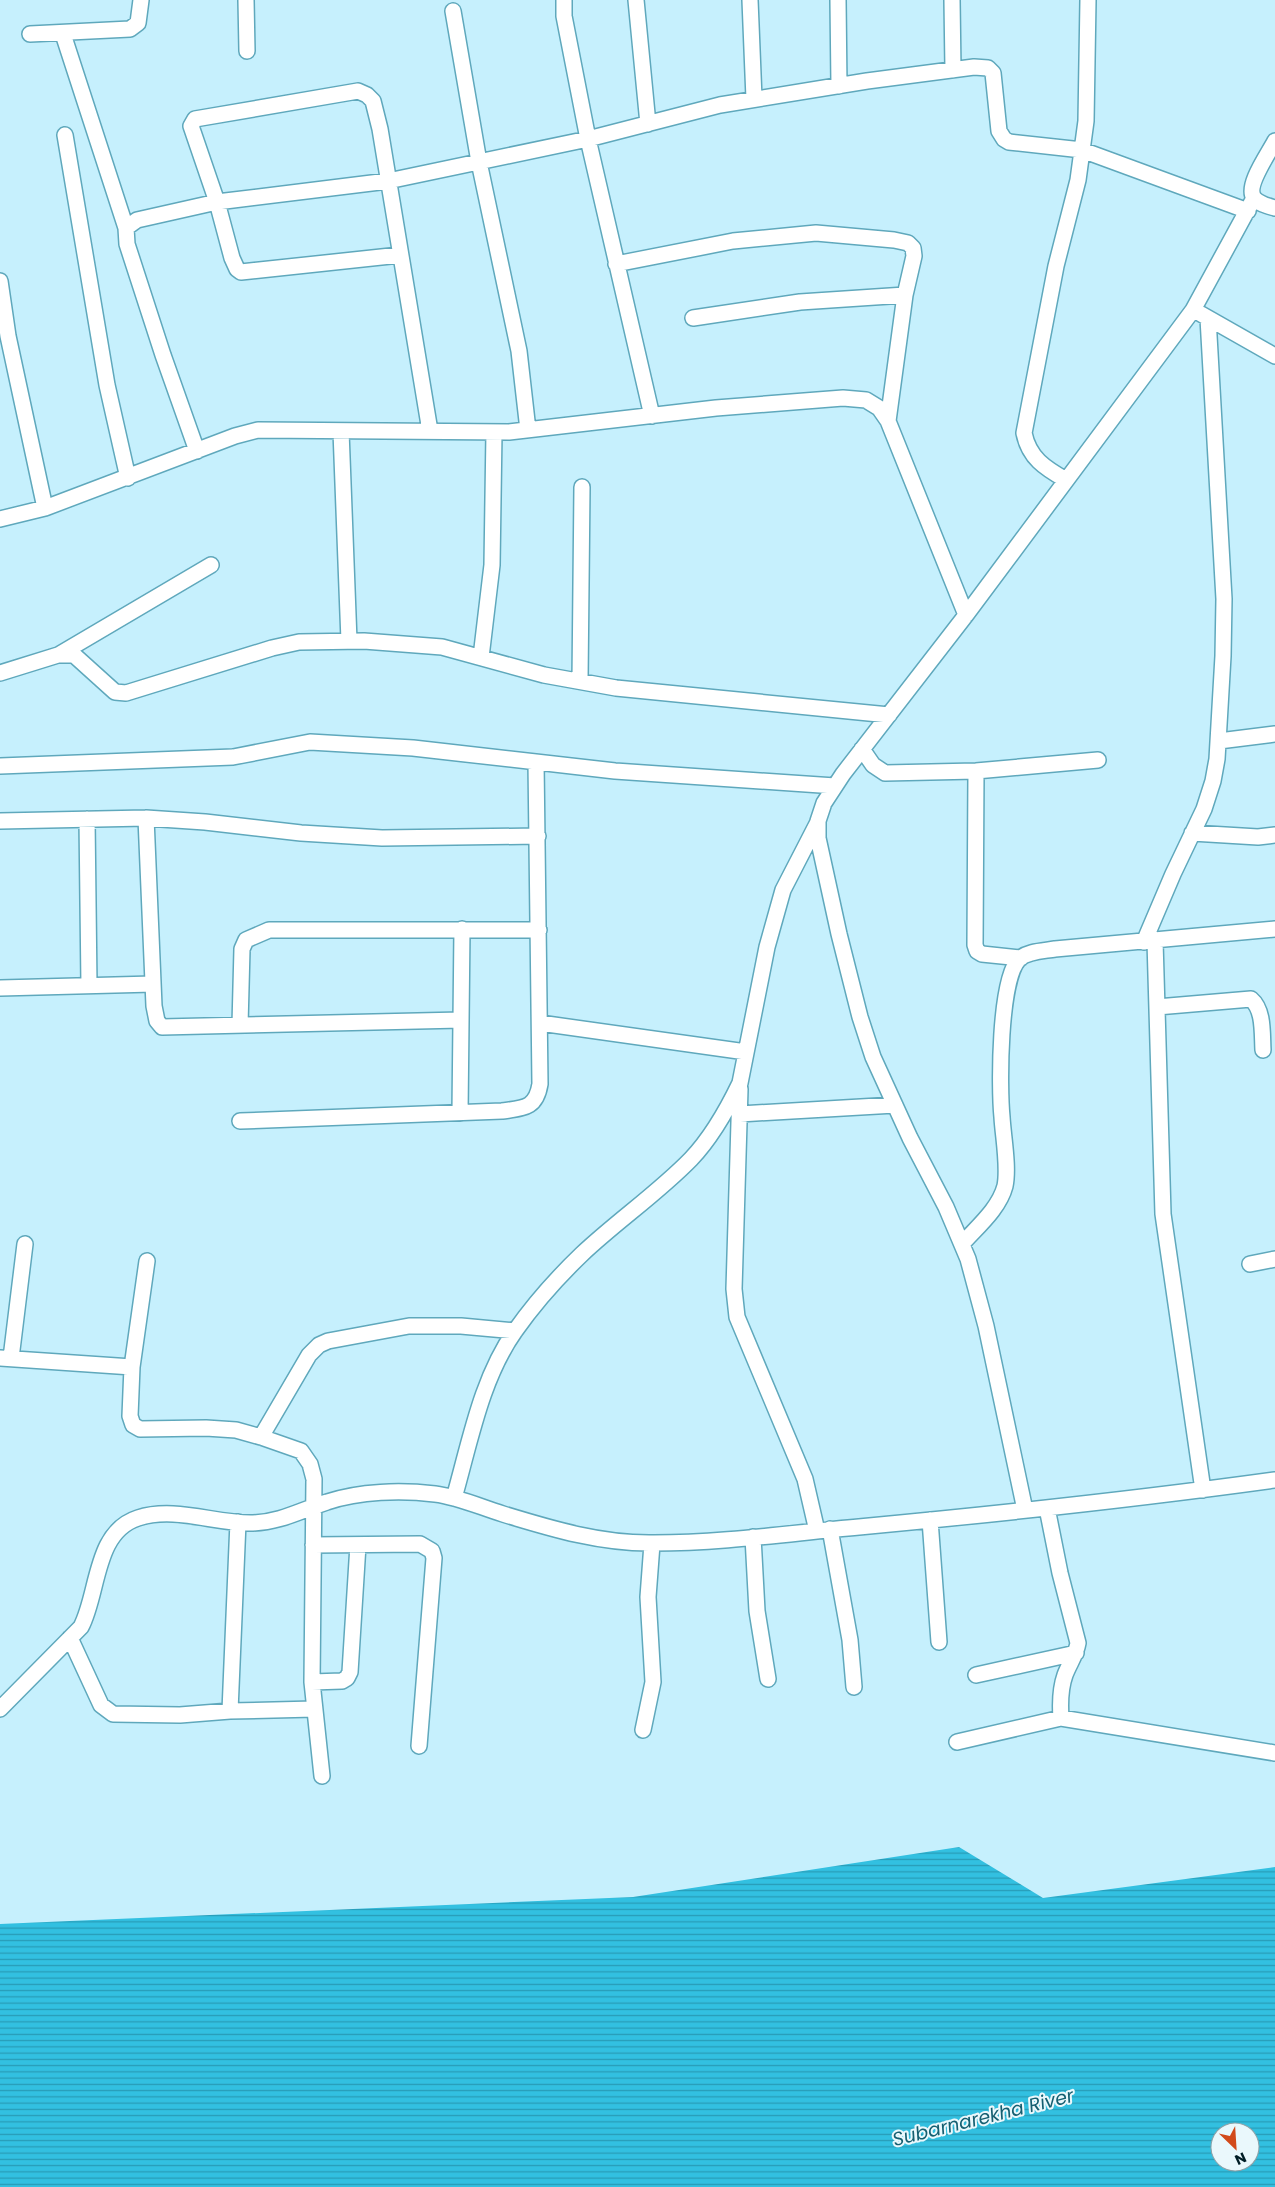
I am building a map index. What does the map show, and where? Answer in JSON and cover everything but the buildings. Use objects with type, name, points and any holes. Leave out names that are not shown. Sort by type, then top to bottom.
[{"type":"street","points":[[30,34],[63,34],[130,29],[138,23],[141,0]]},
{"type":"street","points":[[246,0],[247,51]]},
{"type":"street","points":[[564,0],[566,24],[588,139],[652,416]]},
{"type":"street","points":[[636,0],[648,124]]},
{"type":"street","points":[[750,0],[754,99]]},
{"type":"street","points":[[838,0],[839,86]]},
{"type":"street","points":[[952,0],[953,70]]},
{"type":"street","points":[[1066,480],[1035,460],[1026,442],[1024,433],[1056,266],[1078,180],[1086,121],[1088,0]]},
{"type":"street","points":[[453,11],[479,162],[519,351],[528,430]]},
{"type":"street","points":[[63,34],[126,228],[127,244],[197,451]]},
{"type":"street","points":[[126,228],[136,220],[217,202],[388,181],[588,139],[720,105],[953,70],[988,68],[993,74],[999,131],[1004,139],[1009,142],[1082,150],[1251,204],[1275,208]]},
{"type":"street","points":[[400,255],[241,272],[237,269],[232,258],[217,202],[191,126],[195,119],[346,92],[358,91],[367,95],[372,101],[388,181],[430,431]]},
{"type":"street","points":[[65,135],[107,386],[128,478]]},
{"type":"street","points":[[854,1687],[850,1640],[824,1530],[802,1471],[737,1317],[734,1289],[740,1083],[766,947],[783,890],[818,820],[824,803],[862,749],[966,615],[1193,310],[1251,204],[1252,190],[1257,172],[1275,141]]},
{"type":"street","points":[[616,264],[733,241],[816,233],[908,243],[913,248],[914,256],[905,295],[888,421]]},
{"type":"street","points":[[0,280],[8,336],[45,508]]},
{"type":"street","points":[[693,318],[800,302],[905,295]]},
{"type":"street","points":[[1193,310],[1275,356]]},
{"type":"street","points":[[1203,1490],[1163,1214],[1157,1007],[1150,941],[1214,781],[1218,741],[1224,599],[1208,318]]},
{"type":"street","points":[[0,519],[45,508],[258,430],[494,432],[528,430],[716,408],[843,398],[866,400],[879,408],[888,421],[966,615]]},
{"type":"street","points":[[341,431],[349,641]]},
{"type":"street","points":[[481,657],[492,565],[494,432]]},
{"type":"street","points":[[580,681],[582,487]]},
{"type":"street","points":[[0,673],[58,655],[211,565]]},
{"type":"street","points":[[58,655],[74,655],[115,692],[126,693],[281,646],[300,642],[349,641],[442,647],[544,675],[616,688],[889,715]]},
{"type":"street","points":[[1218,741],[1275,734]]},
{"type":"street","points":[[0,766],[233,757],[310,742],[413,748],[615,771],[835,786]]},
{"type":"street","points":[[862,749],[873,765],[885,773],[976,772],[1098,760]]},
{"type":"street","points":[[240,1121],[502,1111],[524,1108],[533,1103],[538,1096],[540,1084],[536,762]]},
{"type":"street","points":[[976,772],[975,945],[977,951],[982,954],[1021,958]]},
{"type":"street","points":[[0,821],[146,818],[205,822],[301,833],[382,838],[538,836]]},
{"type":"street","points":[[146,818],[153,984],[156,1021],[162,1027],[461,1020]]},
{"type":"street","points":[[87,819],[89,986]]},
{"type":"street","points":[[818,820],[818,838],[860,1017],[873,1057],[946,1207],[968,1259],[986,1326],[1025,1510]]},
{"type":"street","points":[[1192,833],[1258,838],[1275,835]]},
{"type":"street","points":[[460,1113],[462,929]]},
{"type":"street","points":[[240,1024],[242,949],[246,940],[269,930],[539,930]]},
{"type":"street","points":[[962,1244],[986,1218],[1005,1185],[1000,1099],[1003,1027],[1009,980],[1014,966],[1021,958],[1033,952],[1055,949],[1275,930]]},
{"type":"street","points":[[0,988],[153,984]]},
{"type":"street","points":[[1157,1007],[1250,999],[1256,1003],[1260,1013],[1263,1050]]},
{"type":"street","points":[[540,1023],[746,1052]]},
{"type":"street","points":[[454,1498],[482,1400],[496,1362],[515,1331],[552,1286],[582,1254],[691,1159],[717,1127],[740,1083]]},
{"type":"street","points":[[740,1114],[895,1105]]},
{"type":"street","points":[[25,1244],[5,1358],[132,1367]]},
{"type":"street","points":[[1250,1264],[1275,1259]]},
{"type":"street","points":[[147,1261],[132,1367],[130,1416],[133,1425],[140,1429],[206,1428],[236,1430],[301,1451],[310,1464],[314,1479],[312,1682],[322,1776]]},
{"type":"street","points":[[261,1437],[309,1355],[319,1345],[328,1341],[409,1326],[462,1326],[515,1331]]},
{"type":"street","points":[[0,1709],[81,1627],[88,1613],[102,1559],[112,1536],[124,1524],[139,1518],[161,1515],[238,1522],[276,1521],[327,1502],[363,1494],[407,1492],[454,1498],[564,1532],[596,1538],[652,1544],[753,1537],[1047,1508],[1275,1480]]},
{"type":"street","points":[[1047,1508],[1060,1573],[1076,1632],[1076,1653],[1065,1674],[1061,1691],[1061,1718]]},
{"type":"street","points":[[930,1520],[939,1642]]},
{"type":"street","points":[[230,1711],[238,1522]]},
{"type":"street","points":[[753,1537],[757,1611],[768,1679]]},
{"type":"street","points":[[313,1544],[420,1544],[432,1551],[434,1558],[419,1746]]},
{"type":"street","points":[[643,1730],[652,1682],[648,1597],[652,1544]]},
{"type":"street","points":[[312,1682],[342,1681],[347,1678],[350,1672],[358,1545]]},
{"type":"street","points":[[70,1638],[101,1705],[113,1714],[180,1715],[230,1711],[314,1709]]},
{"type":"street","points":[[976,1675],[1076,1653]]},
{"type":"street","points":[[957,1742],[1061,1718],[1275,1753]]},
{"type":"water","name":"Subarnarekha River","points":[[959,1847],[1043,1898],[1275,1867],[1275,2187],[0,2187],[0,1924],[633,1897]]}]
